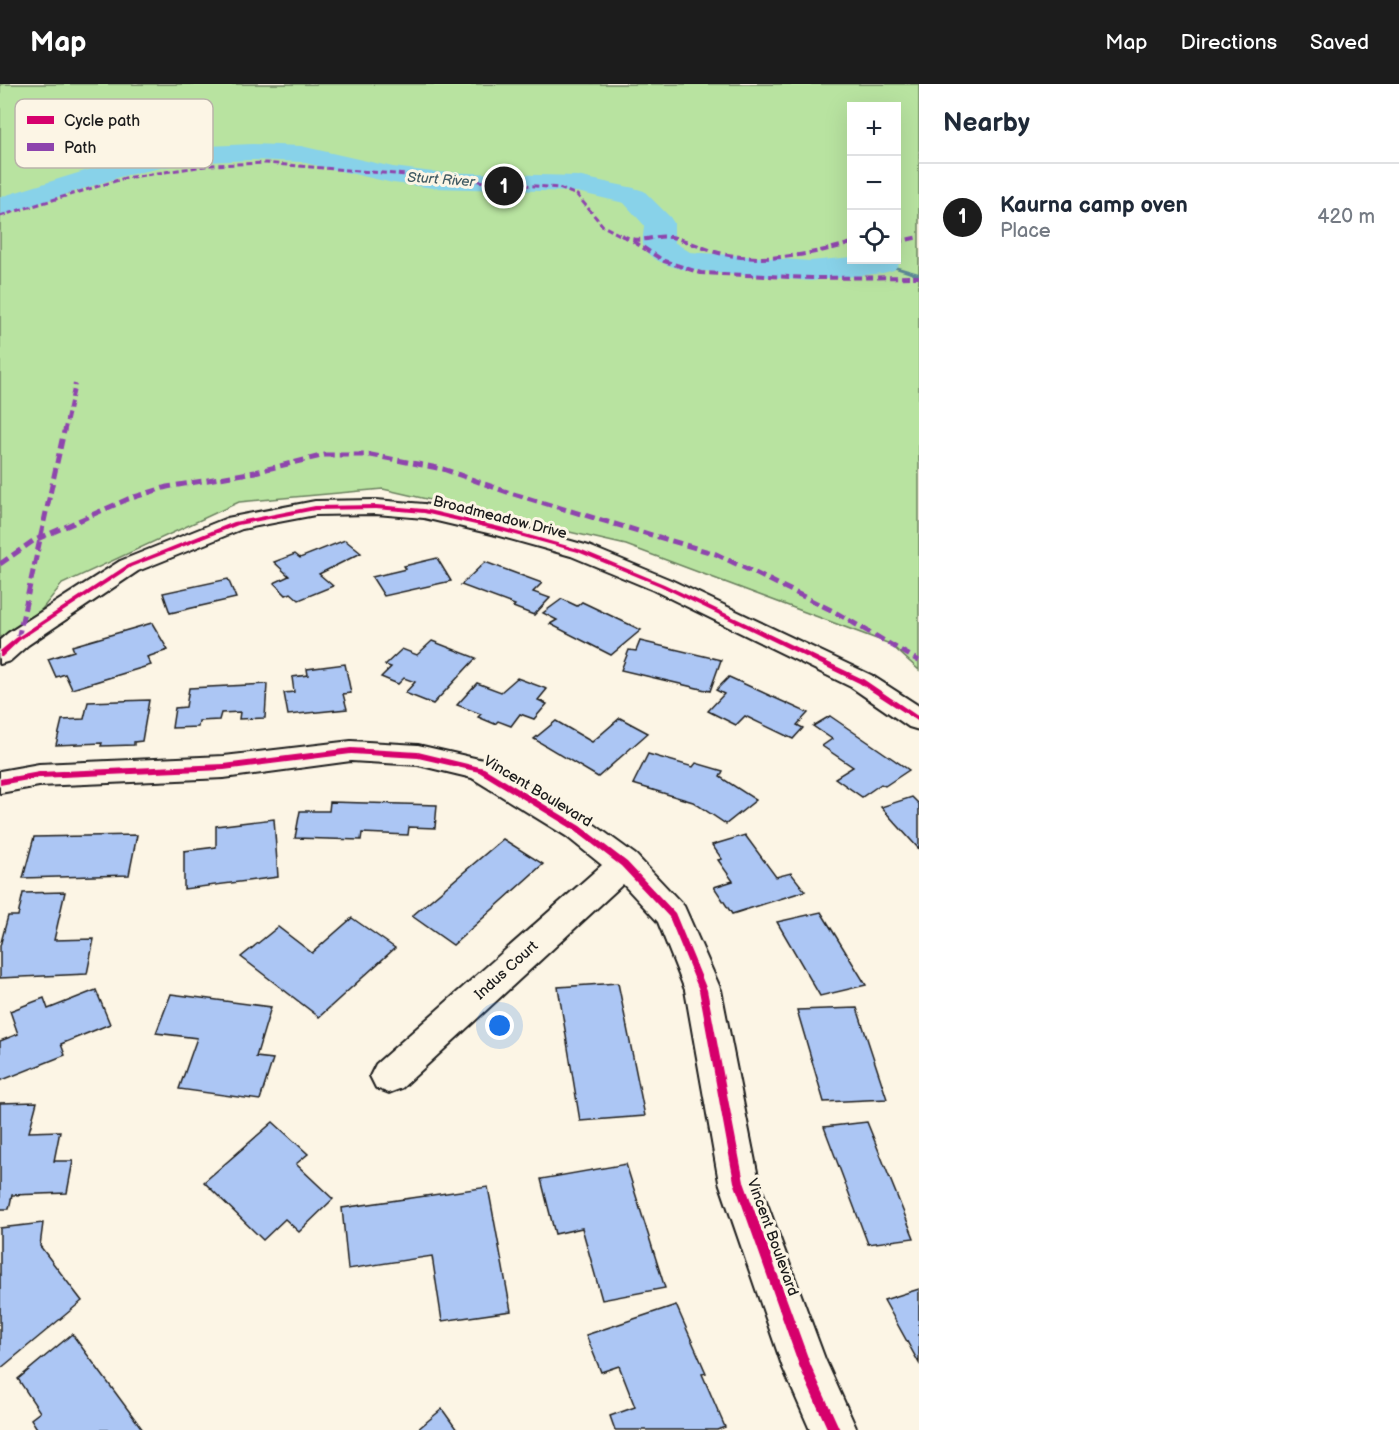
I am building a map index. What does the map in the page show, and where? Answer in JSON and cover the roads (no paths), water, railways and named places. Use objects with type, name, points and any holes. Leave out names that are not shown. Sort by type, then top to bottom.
[{"type":"street","name":"Broadmeadow Drive","points":[[0,655],[18,639],[129,566],[236,523],[315,507],[376,507],[424,511],[498,528],[580,551],[662,585],[861,681],[919,720]]},
{"type":"street","name":"Vincent Boulevard","points":[[0,782],[39,775],[224,766],[351,751],[418,754],[482,770],[577,828],[624,864],[672,915],[703,990],[739,1182],[806,1368],[834,1430]]},
{"type":"street","name":"Indus Court","points":[[389,1076],[624,864]]},
{"type":"waterway","name":"Sturt River","points":[[213,154],[253,152],[301,154],[393,175],[433,180],[577,184],[634,197],[659,223],[658,246],[682,260],[810,271],[874,264]]},
{"type":"waterway","name":"Sturt River","points":[[0,207],[122,168]]},
{"type":"waterway","points":[[886,264],[919,275]]},
{"type":"place","name":"Kaurna camp oven","points":[[504,186]]}]
